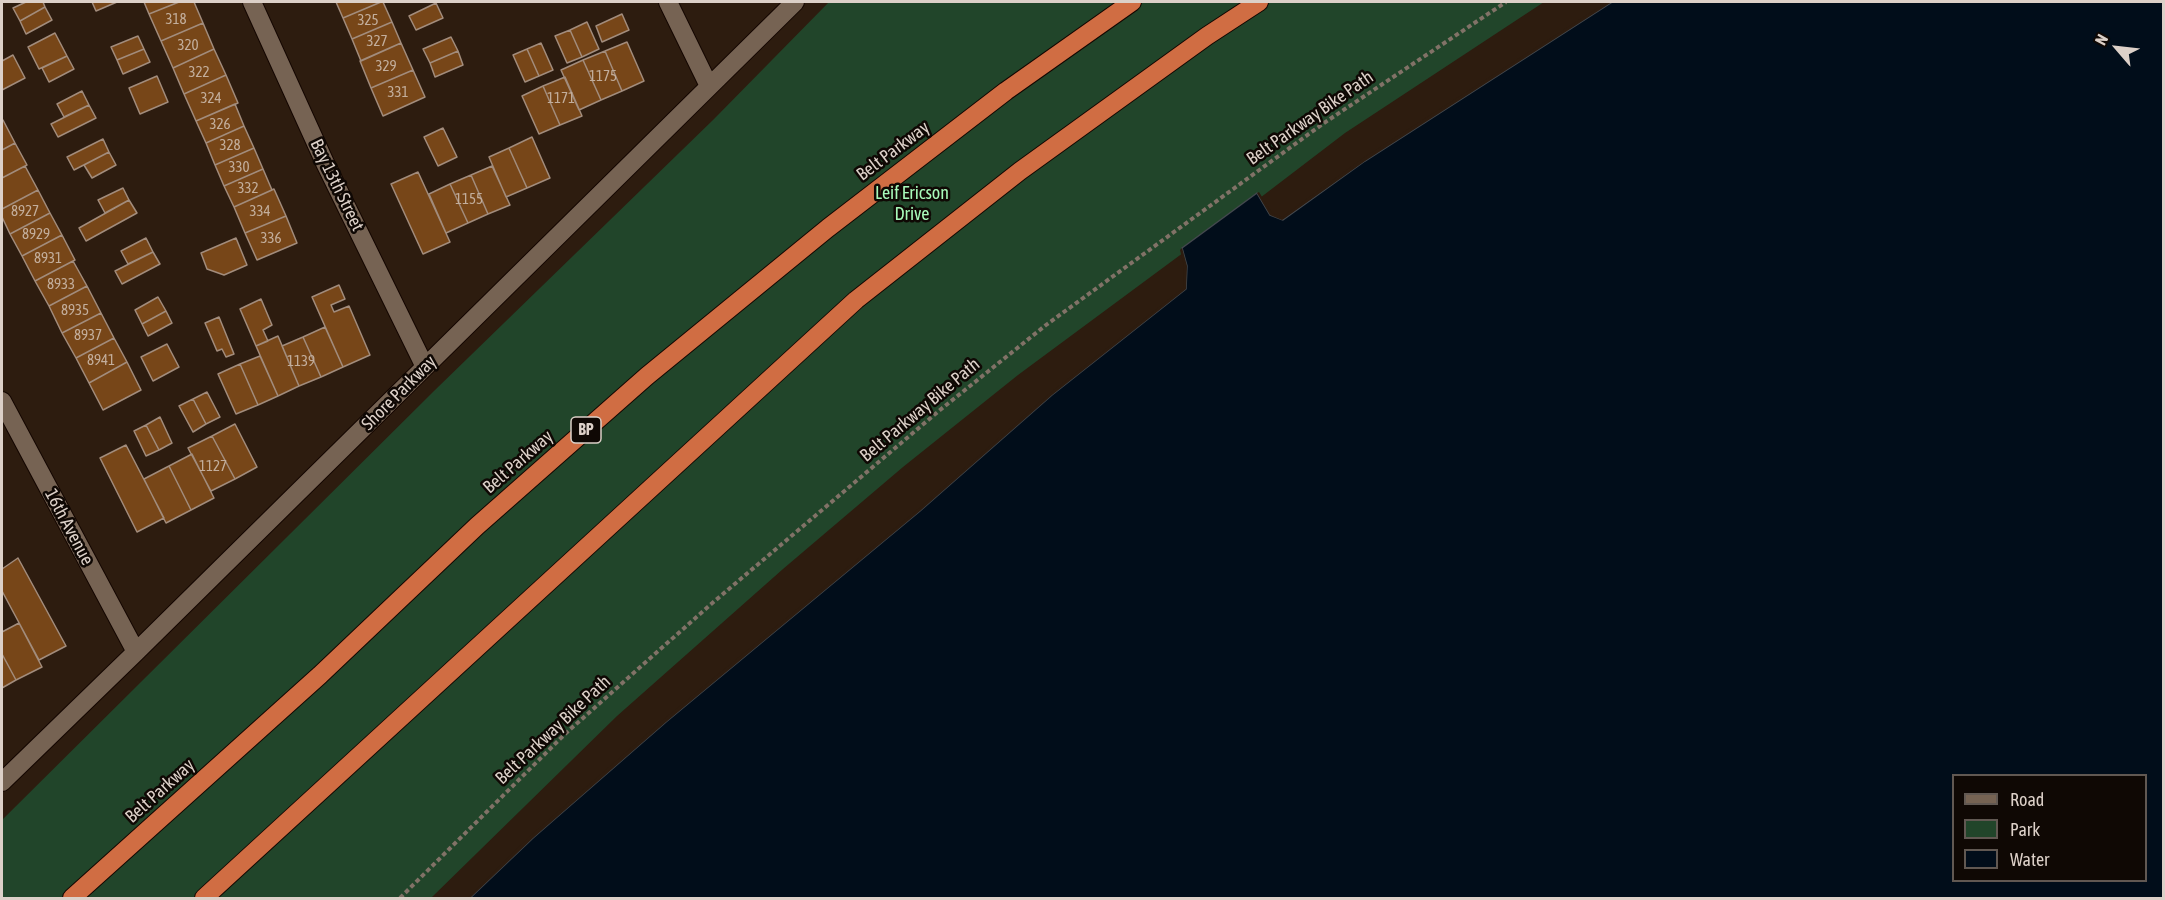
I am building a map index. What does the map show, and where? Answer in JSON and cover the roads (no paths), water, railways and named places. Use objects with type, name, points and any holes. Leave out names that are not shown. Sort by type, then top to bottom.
[{"type":"highway","name":"Belt Parkway","points":[[72,898],[320,675],[477,526],[647,376],[837,221],[1006,91],[1132,2]]},
{"type":"highway","points":[[204,898],[856,300],[1020,171],[1207,36],[1259,2]]},
{"type":"street","name":"Bay 13th Street","points":[[252,2],[325,163],[425,367]]},
{"type":"street","points":[[668,2],[710,86]]},
{"type":"street","name":"Shore Parkway","points":[[2,782],[795,2]]},
{"type":"street","name":"16th Avenue","points":[[2,401],[136,652]]},
{"type":"water","points":[[1612,2],[2163,2],[2163,898],[470,898],[533,838],[666,722],[920,511],[1052,395],[1186,289],[1187,266],[1182,248],[1257,193],[1270,215],[1283,220],[1365,161]]},
{"type":"park label","name":"Leif Ericson Drive","points":[[912,203]]}]
